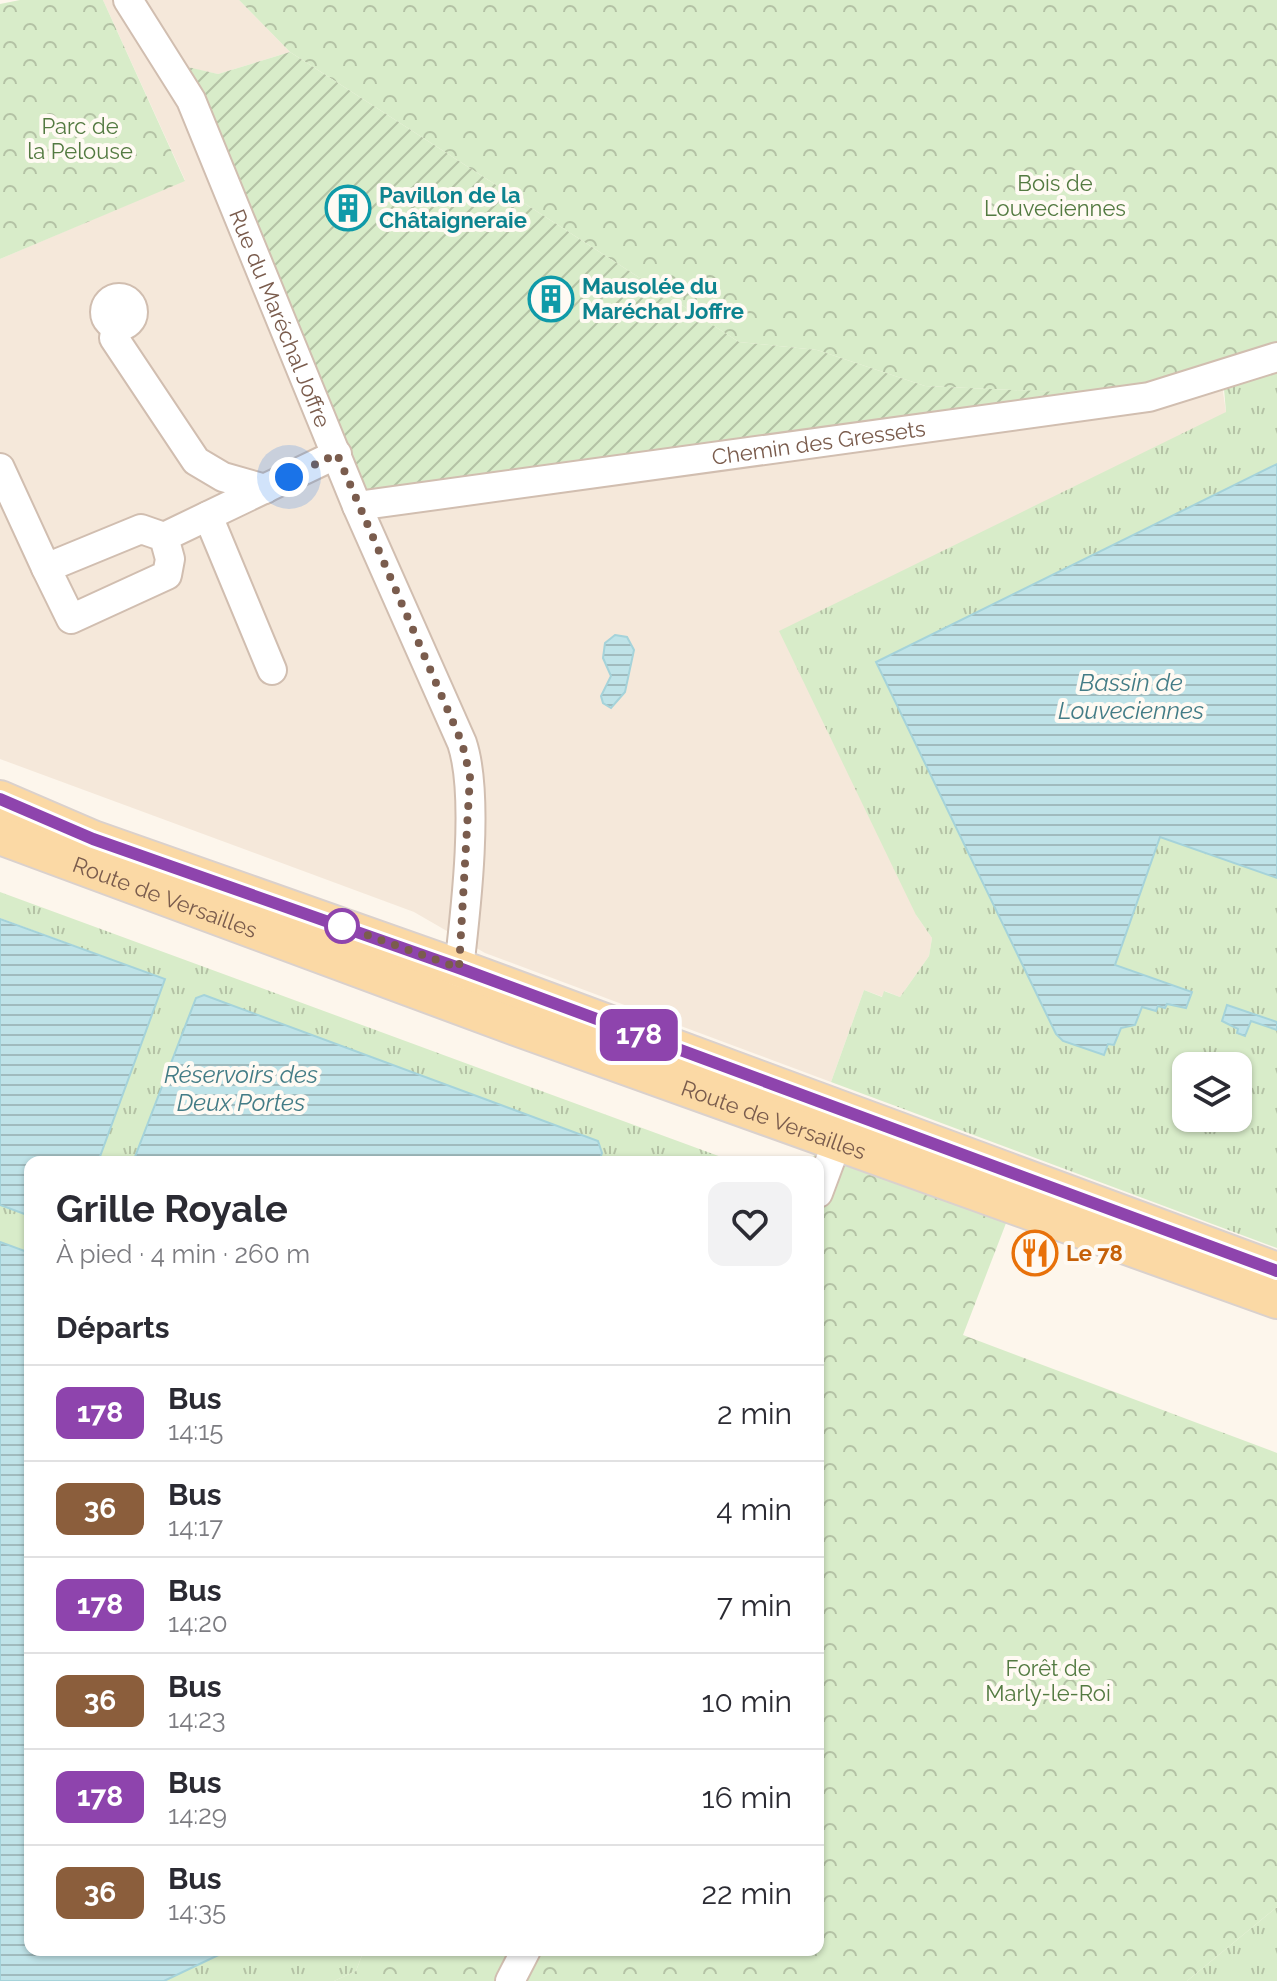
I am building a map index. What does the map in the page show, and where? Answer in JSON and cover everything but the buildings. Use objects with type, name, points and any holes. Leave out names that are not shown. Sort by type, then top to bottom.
[{"type":"main road","name":"Route de Versailles","points":[[0,799],[93,839],[459,968],[836,1125],[1277,1300]]},
{"type":"main road","points":[[0,812],[93,839]]},
{"type":"main road","name":"Route de Versailles","points":[[0,836],[802,1130],[836,1125],[1277,1271]]},
{"type":"street","name":"Rue du Maréchal Joffre","points":[[128,0],[191,100],[357,506],[469,766],[459,968]]},
{"type":"street","points":[[116,326],[114,338],[196,461],[223,477],[265,489]]},
{"type":"street","name":"Chemin des Gressets","points":[[357,506],[1149,397],[1277,357]]},
{"type":"street","points":[[46,568],[141,529],[164,537],[337,454]]},
{"type":"street","points":[[0,468],[71,619],[167,575],[170,559],[164,537]]},
{"type":"street","points":[[208,516],[272,670]]},
{"type":"street","points":[[328,958],[361,958],[450,981],[458,977],[459,968]]},
{"type":"street","points":[[824,1170],[836,1125]]},
{"type":"street","points":[[511,1981],[523,1956]]},
{"type":"shaded area","points":[[103,0],[239,0],[290,52],[218,74],[180,66],[360,492],[1219,365],[1226,412],[916,915],[932,938],[929,956],[900,997],[885,991],[883,997],[864,990],[831,1082],[485,953],[414,912],[0,759],[0,259],[185,180]]},
{"type":"green space","name":"Parc de la Pelouse","points":[[20,0],[103,0],[185,181],[0,259],[0,4]]},
{"type":"green space","name":"Bois de Louveciennes","points":[[239,0],[1277,0],[1277,346],[1147,388],[1079,393],[925,386],[817,350],[739,342],[290,52]]},
{"type":"green space","points":[[290,52],[739,342],[817,350],[925,386],[1080,393],[360,492],[179,65],[218,74]]},
{"type":"green space","points":[[1277,373],[1277,464],[876,662],[1108,1043],[1114,1045],[1121,1027],[1129,1024],[1142,1006],[1167,1004],[1186,1008],[1191,993],[1115,965],[1160,837],[1277,878],[1277,1022],[1228,1005],[1222,1020],[1246,1036],[1250,1021],[1277,1030],[1277,1248],[831,1082],[864,990],[882,997],[884,991],[900,997],[929,956],[932,938],[916,915],[779,631],[1226,412],[1224,389]]},
{"type":"green space","points":[[0,892],[719,1156],[601,1156],[602,1153],[196,998],[135,1156],[100,1156],[165,979],[0,918]]},
{"type":"green space","name":"Forêt de Marly-le-Roi","points":[[822,1137],[1013,1205],[963,1335],[1277,1453],[1277,1907],[1187,1981],[334,1981],[356,1971],[362,1956],[824,1956],[824,1156],[814,1156]]},
{"type":"green space","points":[[0,1205],[24,1214],[24,1251],[0,1242]]},
{"type":"green space","points":[[1277,1907],[1277,1981],[1187,1981]]},
{"type":"green space","points":[[216,1956],[362,1956],[356,1971],[334,1981],[164,1981]]},
{"type":"water","name":"Bassin de Louveciennes","points":[[1277,464],[1277,878],[1160,837],[1115,965],[1192,992],[1186,1008],[1167,1004],[1165,1008],[1158,1006],[1156,1011],[1142,1007],[1135,1025],[1121,1028],[1114,1045],[1108,1044],[1104,1055],[1063,1041],[1056,1034],[876,662]]},
{"type":"water","points":[[615,635],[627,637],[634,650],[625,692],[611,708],[603,703],[601,696],[611,676],[603,658],[605,643]]},
{"type":"water","name":"Réservoirs des Deux Portes","points":[[0,919],[165,979],[100,1156],[24,1156],[24,1214],[0,1205]]},
{"type":"water","name":"Réservoirs des Deux Portes","points":[[204,995],[598,1141],[601,1156],[135,1156],[196,998]]},
{"type":"water","points":[[1227,1005],[1277,1022],[1277,1030],[1251,1021],[1245,1036],[1237,1033],[1238,1029],[1222,1021]]},
{"type":"water","points":[[0,1242],[24,1251],[24,1956],[216,1956],[164,1981],[0,1981]]},
{"type":"bus line","name":"178","points":[[0,799],[93,839],[459,968],[1277,1271]]},
{"type":"place","name":"Pavillon de la Châtaigneraie","points":[[348,208]]},
{"type":"place","name":"Mausolée du Maréchal Joffre","points":[[551,299]]},
{"type":"place","name":"Le 78","points":[[1035,1253]]},
{"type":"route","points":[[289,477],[337,454],[462,743],[469,766],[459,968],[342,926]]}]
